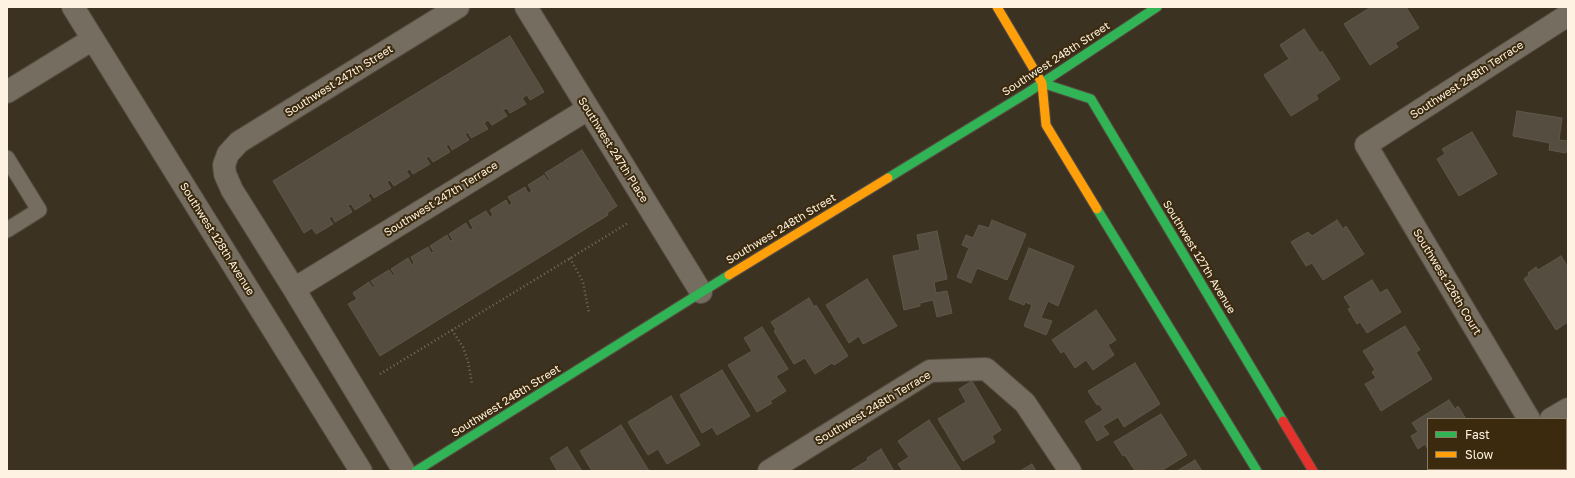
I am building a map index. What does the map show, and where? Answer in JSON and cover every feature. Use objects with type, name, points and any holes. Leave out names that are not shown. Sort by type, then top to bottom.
[{"type":"street","name":"Southwest 128th Avenue","points":[[73,7],[361,471]]},
{"type":"street","name":"Southwest 247th Street","points":[[294,289],[232,190],[225,174],[225,160],[228,154],[239,142],[458,7]]},
{"type":"street","name":"Southwest 247th Place","points":[[526,7],[701,292]]},
{"type":"street","points":[[997,7],[1042,83],[1046,125],[1257,471]]},
{"type":"street","name":"Southwest 248th Street","points":[[416,471],[701,292],[1042,83],[1157,7]]},
{"type":"street","name":"Southwest 248th Terrace","points":[[1366,144],[1568,15]]},
{"type":"street","points":[[7,92],[93,39]]},
{"type":"street","name":"Southwest 127th Avenue","points":[[1042,83],[1091,99],[1313,471]]},
{"type":"street","name":"Southwest 247th Terrace","points":[[294,289],[588,108]]},
{"type":"street","name":"Southwest 126th Court","points":[[1366,144],[1528,418]]},
{"type":"street","points":[[294,289],[404,471]]},
{"type":"street","name":"Southwest 248th Terrace","points":[[768,471],[930,372],[986,369],[1025,403],[1070,471]]},
{"type":"street","points":[[1553,418],[1568,409]]},
{"type":"lane","points":[[7,158],[39,210],[7,230]]},
{"type":"path","points":[[380,374],[628,223]]},
{"type":"path","points":[[570,258],[584,282],[589,313]]},
{"type":"path","points":[[452,330],[463,347],[468,361],[472,384]]},
{"type":"building","points":[[1371,7],[1406,7],[1419,28],[1395,43],[1398,47],[1370,65],[1344,24]]},
{"type":"building","points":[[1304,29],[1320,53],[1322,51],[1340,79],[1316,95],[1318,99],[1291,116],[1264,75],[1289,59],[1280,45]]},
{"type":"building","points":[[510,36],[544,92],[530,100],[527,95],[522,98],[526,104],[510,113],[507,108],[503,110],[507,116],[492,125],[488,120],[484,123],[488,129],[471,138],[468,132],[465,134],[469,140],[452,150],[449,144],[446,146],[450,152],[433,162],[429,156],[426,158],[430,164],[413,174],[410,169],[406,171],[410,176],[394,186],[390,180],[387,182],[391,188],[374,198],[371,193],[368,195],[371,200],[355,210],[351,204],[348,205],[352,212],[335,222],[332,216],[329,218],[333,224],[316,234],[312,228],[304,233],[273,181]]},
{"type":"building","points":[[1517,111],[1562,118],[1559,140],[1568,141],[1566,153],[1549,150],[1550,143],[1513,136]]},
{"type":"building","points":[[1472,132],[1497,174],[1459,196],[1437,159],[1445,154],[1442,149]]},
{"type":"building","points":[[582,150],[617,206],[607,213],[608,215],[380,356],[348,304],[357,299],[353,293],[369,282],[373,288],[375,287],[371,281],[389,270],[393,276],[395,275],[391,269],[408,258],[412,265],[414,263],[411,257],[428,247],[431,253],[434,252],[430,246],[447,235],[450,241],[453,240],[449,234],[466,223],[470,230],[473,228],[469,221],[486,211],[490,217],[493,215],[490,210],[506,200],[509,206],[512,203],[508,197],[525,187],[528,193],[532,191],[528,185],[544,175],[548,181],[550,180],[545,173],[563,162],[568,168],[564,161]]},
{"type":"building","points":[[992,220],[1026,234],[1007,280],[977,268],[971,283],[957,277],[969,248],[962,245],[966,235],[973,238],[979,225],[989,228]]},
{"type":"building","points":[[1337,220],[1343,229],[1346,226],[1364,254],[1323,280],[1312,263],[1306,266],[1291,242],[1308,232],[1312,236]]},
{"type":"building","points":[[937,231],[947,279],[934,282],[936,293],[947,291],[952,313],[937,317],[933,300],[920,303],[920,306],[904,310],[893,256],[920,250],[917,235]]},
{"type":"building","points":[[1029,248],[1074,266],[1058,306],[1048,301],[1041,318],[1052,321],[1046,335],[1024,326],[1032,305],[1025,302],[1024,305],[1009,299]]},
{"type":"building","points":[[1561,256],[1568,267],[1568,322],[1556,330],[1524,279],[1529,275],[1528,273],[1536,267],[1538,270]]},
{"type":"building","points":[[867,279],[897,326],[863,344],[859,336],[849,343],[826,305]]},
{"type":"building","points":[[1372,280],[1380,293],[1387,289],[1401,312],[1367,333],[1360,322],[1357,324],[1348,309],[1351,308],[1344,297]]},
{"type":"building","points":[[809,298],[814,307],[816,305],[848,356],[834,365],[832,363],[815,374],[805,358],[794,364],[774,331],[776,330],[771,322]]},
{"type":"building","points":[[1096,310],[1116,340],[1108,345],[1114,355],[1093,370],[1086,360],[1075,368],[1064,351],[1061,353],[1052,340]]},
{"type":"building","points":[[1405,326],[1420,350],[1416,352],[1432,379],[1381,411],[1365,384],[1376,378],[1372,372],[1375,370],[1363,351]]},
{"type":"building","points":[[762,327],[788,369],[776,376],[786,391],[770,401],[772,403],[757,412],[728,365],[752,351],[744,338]]},
{"type":"building","points":[[1135,363],[1160,404],[1124,427],[1118,417],[1103,426],[1109,434],[1097,441],[1085,421],[1103,410],[1099,404],[1097,405],[1088,391]]},
{"type":"building","points":[[722,370],[750,416],[717,435],[712,427],[702,433],[680,395]]},
{"type":"building","points":[[972,381],[1001,430],[992,436],[995,442],[963,461],[938,419],[966,402],[959,389]]},
{"type":"building","points":[[671,396],[700,445],[667,464],[658,449],[648,455],[628,422]]},
{"type":"building","points":[[1449,400],[1455,409],[1458,406],[1465,418],[1427,418],[1427,447],[1425,444],[1418,449],[1411,436],[1418,432],[1412,423]]},
{"type":"building","points":[[1161,414],[1187,455],[1161,471],[1145,471],[1144,469],[1135,471],[1125,455],[1123,456],[1114,442]]},
{"type":"building","points":[[929,420],[961,470],[960,471],[903,471],[898,464],[909,457],[898,441]]},
{"type":"building","points":[[621,425],[649,471],[592,471],[580,451]]},
{"type":"building","points":[[567,447],[582,471],[556,471],[557,470],[550,458]]},
{"type":"building","points":[[881,449],[894,471],[850,471],[868,460],[867,458]]},
{"type":"building","points":[[1195,460],[1202,471],[1177,471]]},
{"type":"building","points":[[1032,464],[1036,471],[1020,471]]},
{"type":"building","points":[[1496,470],[1497,471],[1464,471]]},
{"type":"traffic: fast","points":[[888,178],[1027,93],[1157,7]]},
{"type":"traffic: fast","points":[[1042,83],[1091,99],[1283,421]]},
{"type":"traffic: fast","points":[[1097,209],[1257,471]]},
{"type":"traffic: fast","points":[[416,471],[729,275]]},
{"type":"traffic: slow","points":[[997,7],[1042,83],[1046,125],[1097,209]]},
{"type":"traffic: slow","points":[[729,275],[888,178]]},
{"type":"traffic: jam","points":[[1283,421],[1313,471]]}]
